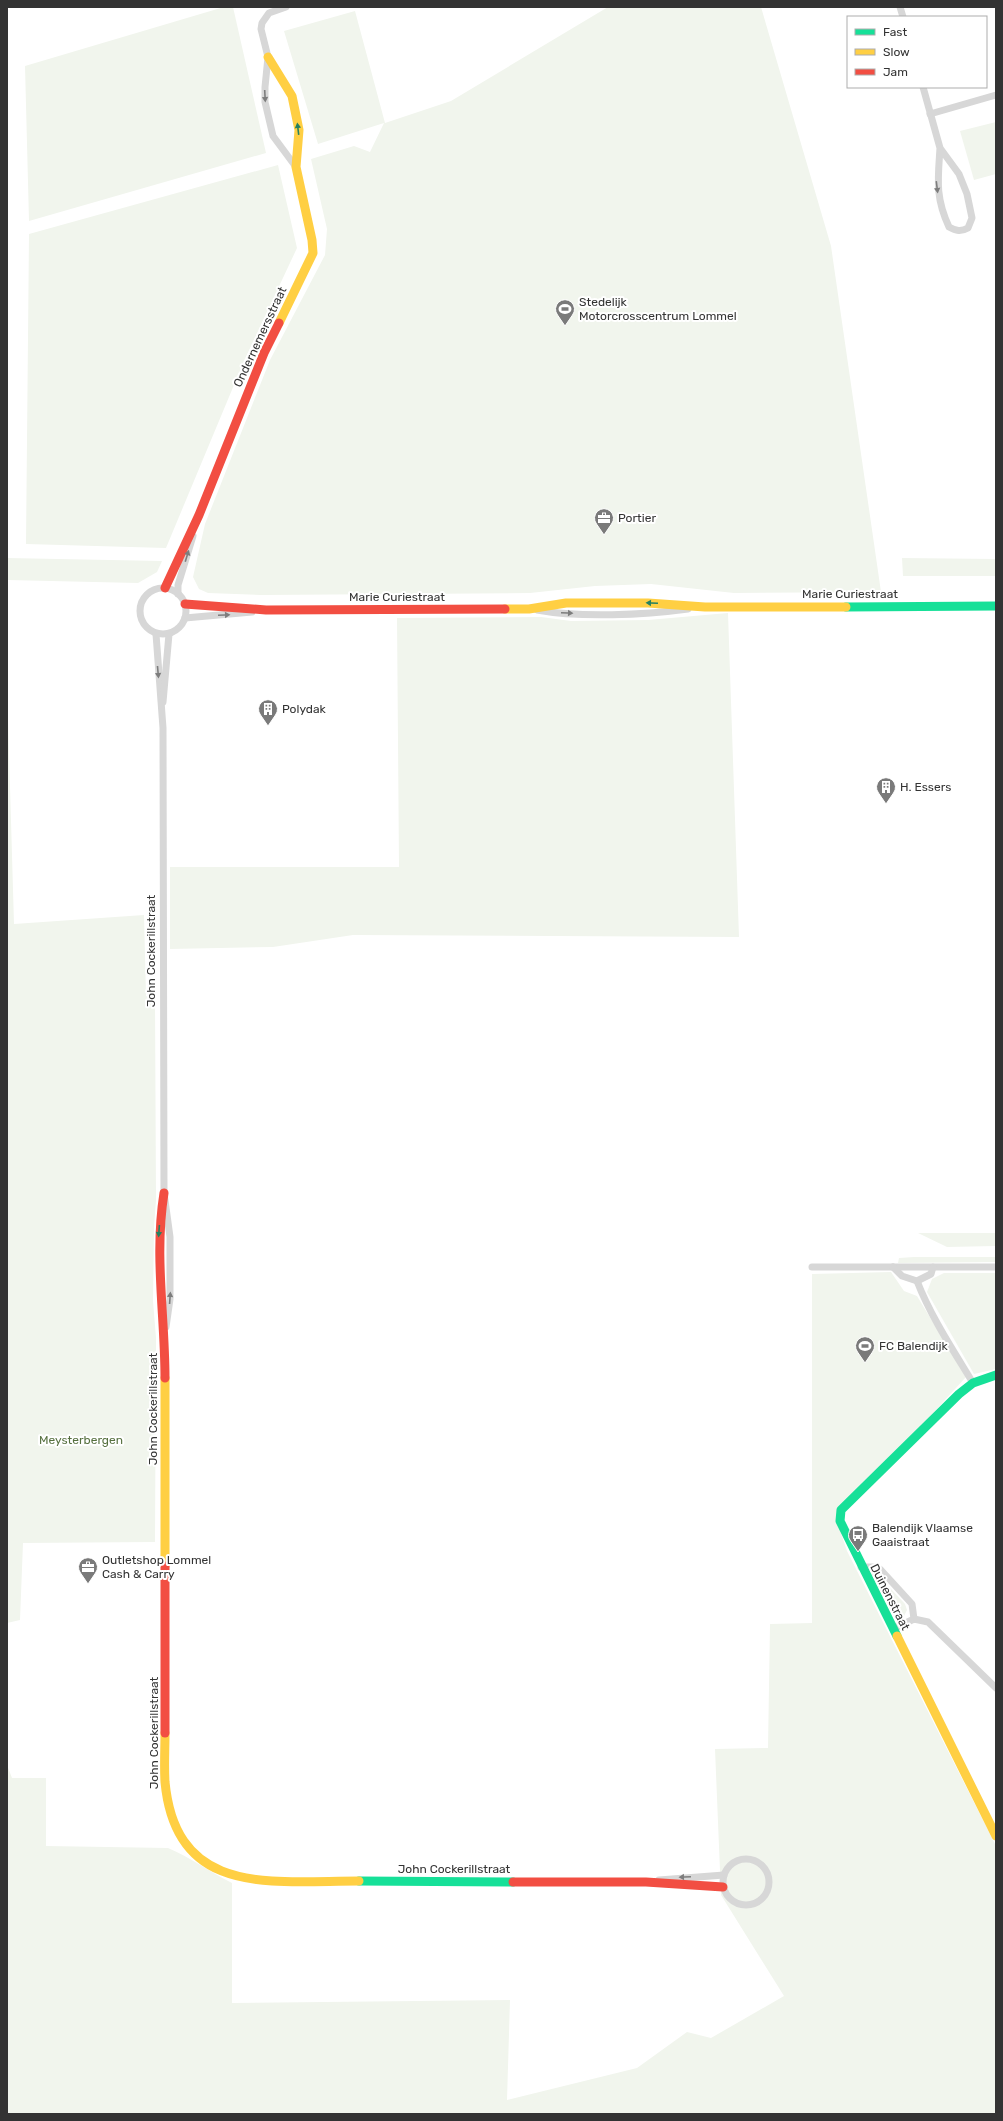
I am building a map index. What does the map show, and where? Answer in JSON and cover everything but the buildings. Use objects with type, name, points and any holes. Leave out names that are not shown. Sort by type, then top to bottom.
[{"type":"street","name":"Ondernemersstraat","points":[[165,588],[199,515],[257,368],[313,253],[296,167],[299,130],[292,96],[268,57],[261,29],[262,23],[270,13],[286,7]]},
{"type":"street","name":"Ondernemersstraat","points":[[268,57],[264,87],[265,102],[273,136],[296,167]]},
{"type":"street","points":[[923,88],[940,148],[959,174],[969,200],[971,224],[964,230],[954,230],[949,227],[943,213],[936,183],[940,148]]},
{"type":"street","points":[[930,114],[996,96]]},
{"type":"street","name":"Ondernemersstraat","points":[[178,594],[178,585],[199,515]]},
{"type":"street","points":[[165,588],[178,594],[185,604],[185,618],[176,630],[169,634],[156,634],[144,625],[139,611],[141,603],[150,592],[165,588]]},
{"type":"street","name":"Marie Curiestraat","points":[[185,604],[266,610],[529,609],[566,603],[648,603],[704,607],[996,606]]},
{"type":"street","points":[[185,618],[266,610]]},
{"type":"street","name":"John Cockerillstraat","points":[[156,634],[162,710],[164,1193],[159,1232],[159,1297],[165,1337],[165,1781],[171,1818],[187,1848],[200,1859],[227,1875],[259,1882],[646,1882],[723,1887]]},
{"type":"street","name":"John Cockerillstraat","points":[[162,710],[169,634]]},
{"type":"street","points":[[812,1267],[996,1267]]},
{"type":"street","points":[[893,1267],[902,1276],[917,1281],[931,1274],[933,1267]]},
{"type":"street","points":[[917,1281],[938,1324],[973,1384]]},
{"type":"street","name":"Duinenstraat","points":[[996,1375],[973,1384],[959,1394],[842,1510],[840,1521],[861,1567],[996,1836]]},
{"type":"street","points":[[861,1567],[874,1567],[880,1569],[912,1604],[914,1619]]},
{"type":"street","points":[[893,1629],[914,1619],[923,1620],[934,1626],[996,1688]]},
{"type":"street","points":[[746,1859],[754,1860],[765,1870],[768,1884],[762,1898],[748,1905],[733,1901],[723,1887],[724,1874],[733,1863],[746,1859]]},
{"type":"street","name":"John Cockerillstraat","points":[[646,1882],[672,1878],[724,1874]]},
{"type":"green space","points":[[224,7],[233,7],[266,153],[29,221],[25,66]]},
{"type":"green space","name":"Stedelijk Motorcrosscentrum Lommel","points":[[608,7],[761,7],[831,246],[881,592],[734,593],[651,584],[595,586],[530,593],[261,595],[208,593],[199,589],[193,577],[205,524],[270,360],[325,255],[327,229],[311,159],[354,146],[370,152],[384,123],[318,144],[284,31],[355,11],[385,123],[451,101]]},
{"type":"green space","points":[[996,122],[996,174],[974,180],[960,131]]},
{"type":"green space","points":[[278,165],[297,248],[244,361],[166,548],[26,544],[29,234]]},
{"type":"green space","points":[[7,558],[162,561],[157,572],[138,583],[7,580]]},
{"type":"green space","points":[[902,558],[996,559],[996,576],[903,576]]},
{"type":"green space","points":[[728,613],[739,937],[353,935],[273,947],[170,949],[170,867],[399,867],[397,618],[541,617],[571,621],[648,620]]},
{"type":"green space","name":"Meysterbergen","points":[[7,683],[14,924],[144,915],[146,996],[155,1000],[156,1200],[153,1301],[156,1338],[155,1542],[23,1543],[20,1620],[7,1623]]},
{"type":"green space","points":[[918,1233],[996,1233],[996,1246],[947,1247]]},
{"type":"green space","points":[[996,1257],[996,1262],[898,1263],[899,1258]]},
{"type":"green space","points":[[891,1272],[904,1291],[917,1296],[966,1377],[836,1519],[847,1551],[996,1846],[996,2114],[7,2114],[7,1765],[12,1778],[46,1778],[46,1846],[168,1848],[232,1883],[232,2003],[510,2000],[507,2100],[637,2068],[687,2032],[711,2038],[784,1996],[721,1895],[715,1749],[768,1748],[770,1624],[812,1623],[812,1274]]},
{"type":"green space","points":[[944,1273],[996,1273],[996,1369],[974,1374],[927,1292],[932,1279]]},
{"type":"green space","points":[[874,1571],[905,1604],[907,1610],[904,1616],[896,1616],[892,1613],[871,1574]]},
{"type":"traffic: fast","points":[[846,607],[996,606]]},
{"type":"traffic: fast","points":[[897,1636],[840,1521],[841,1510],[959,1394],[973,1383],[996,1375]]},
{"type":"traffic: fast","points":[[359,1881],[513,1882]]},
{"type":"traffic: slow","points":[[268,57],[292,96],[299,130],[296,167],[312,240],[313,253],[279,323]]},
{"type":"traffic: slow","points":[[505,609],[529,609],[566,603],[648,603],[705,607],[846,607]]},
{"type":"traffic: slow","points":[[165,1378],[165,1566]]},
{"type":"traffic: slow","points":[[897,1636],[996,1836]]},
{"type":"traffic: slow","points":[[165,1733],[165,1782],[173,1820],[188,1846],[208,1864],[234,1875],[262,1880],[294,1882],[359,1881]]},
{"type":"traffic: jam","points":[[165,588],[199,515],[264,353],[279,323]]},
{"type":"traffic: jam","points":[[185,604],[266,610],[505,609]]},
{"type":"traffic: jam","points":[[164,1193],[161,1216],[160,1263],[165,1378]]},
{"type":"traffic: jam","points":[[165,1566],[165,1733]]},
{"type":"traffic: jam","points":[[513,1882],[646,1882],[723,1887]]},
{"type":"place","name":"Stedelijk Motorcrosscentrum Lommel","points":[[565,326]]},
{"type":"place","name":"Portier","points":[[604,535]]},
{"type":"place","name":"Polydak","points":[[268,726]]},
{"type":"place","name":"H. Essers","points":[[886,804]]},
{"type":"place","name":"FC Balendijk","points":[[865,1363]]},
{"type":"place","name":"Balendijk Vlaamse Gaaistraat","points":[[858,1552]]},
{"type":"place","name":"Outletshop Lommel Cash & Carry","points":[[88,1584]]}]
